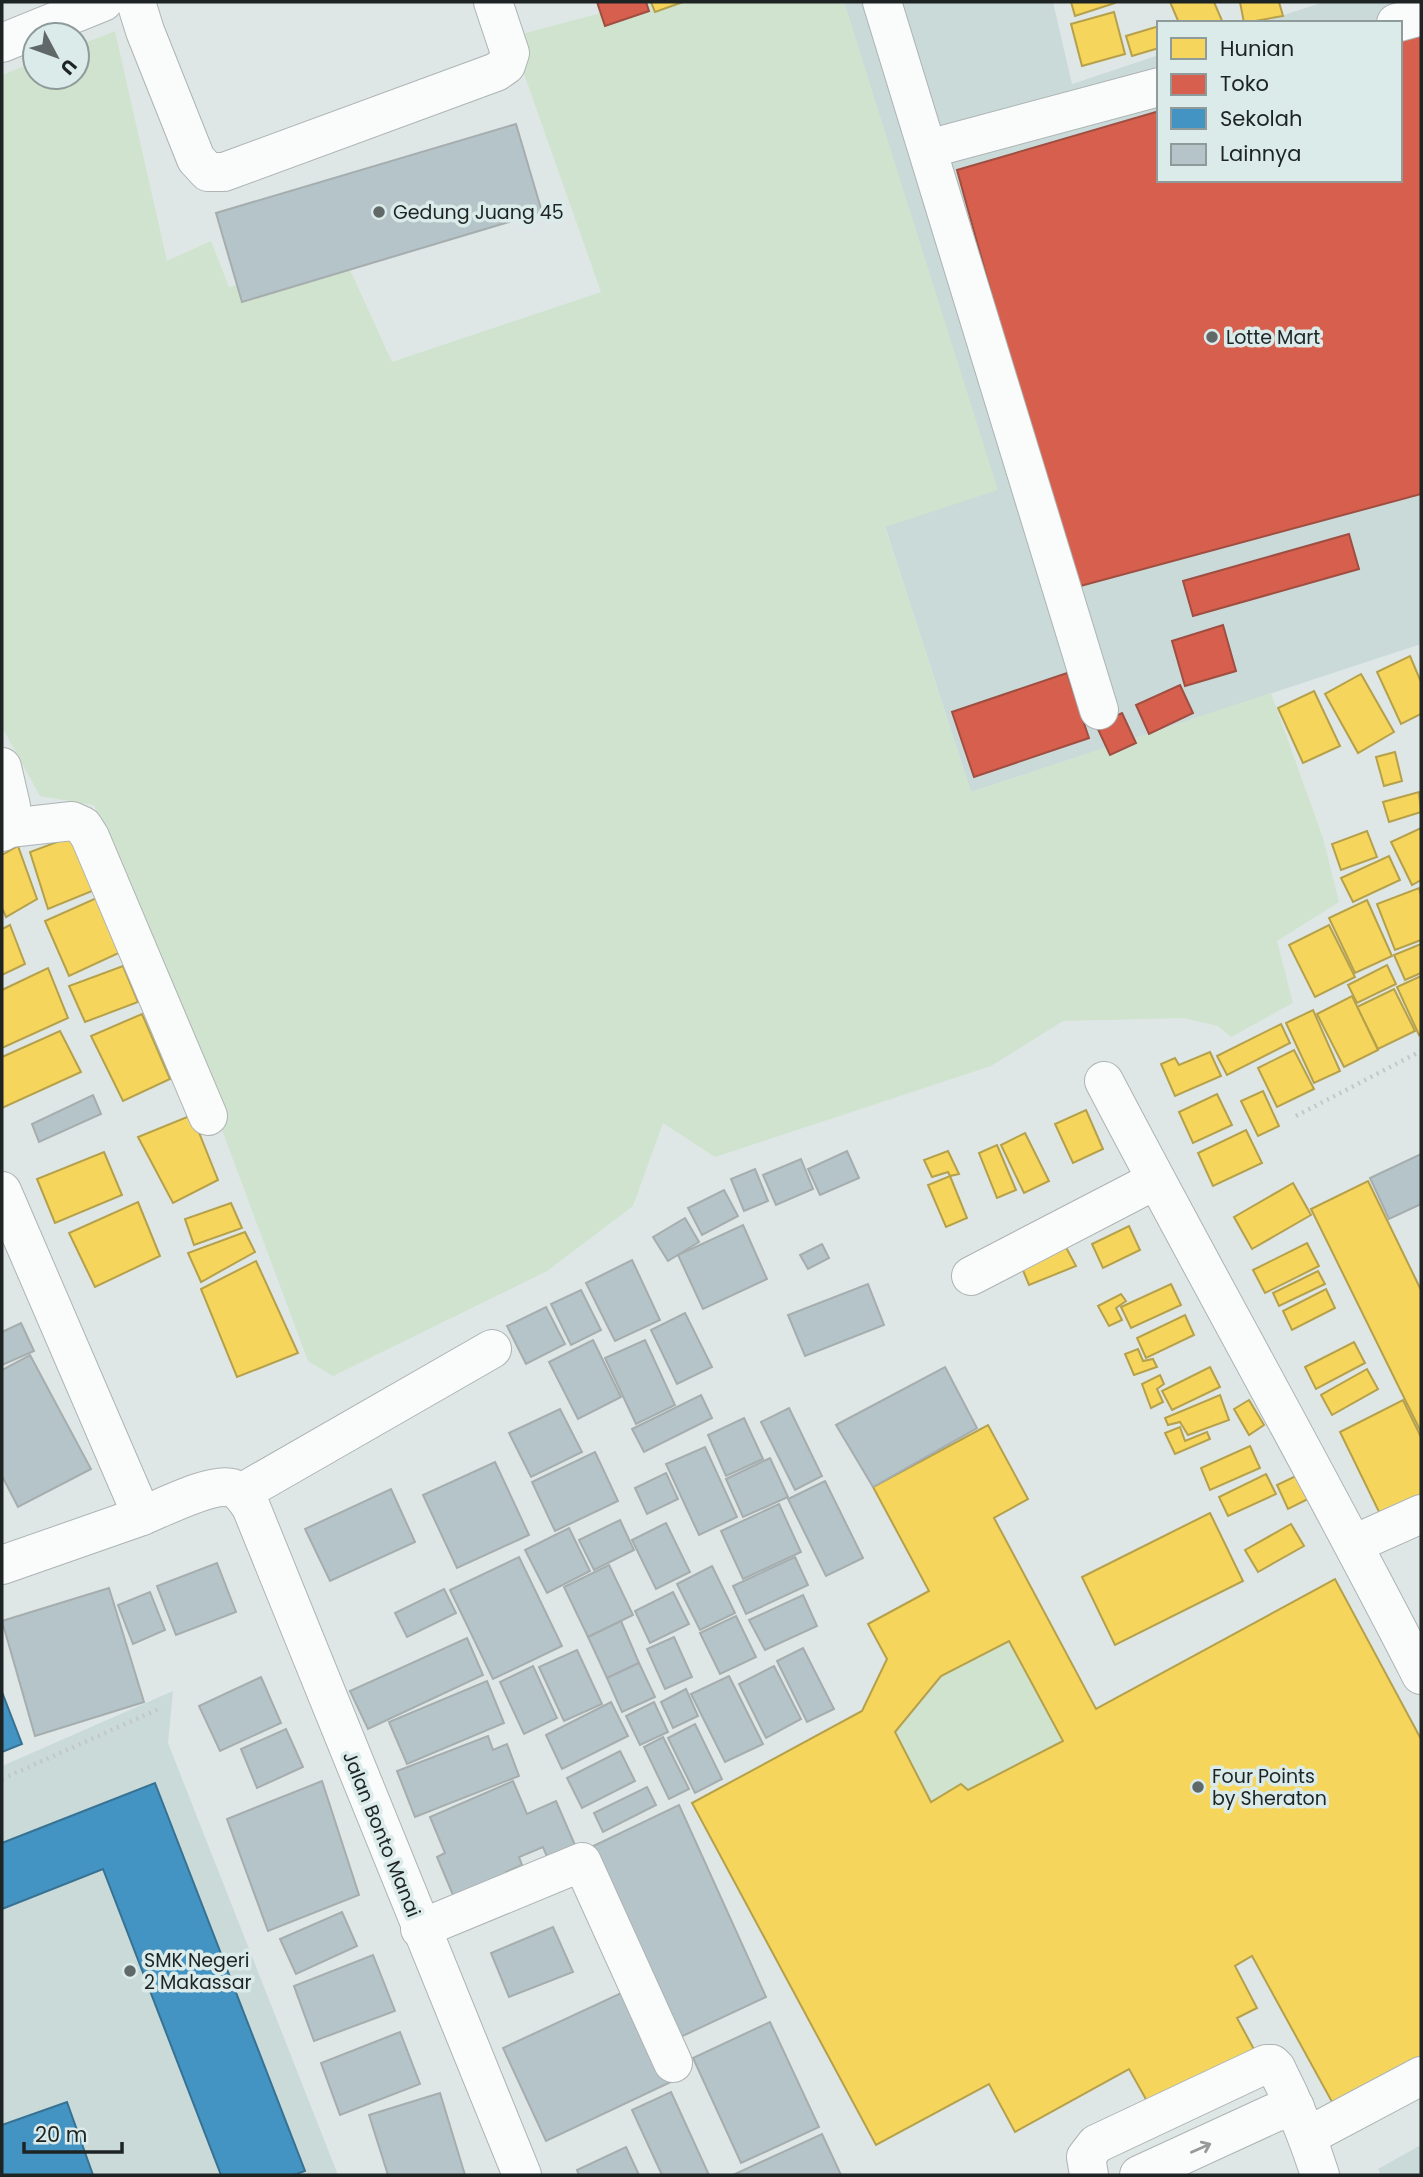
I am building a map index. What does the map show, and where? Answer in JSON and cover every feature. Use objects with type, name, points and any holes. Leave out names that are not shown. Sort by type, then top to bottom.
[{"type":"street","points":[[2,43],[103,2]]},
{"type":"street","points":[[136,2],[196,159],[208,172],[224,172],[496,72],[506,65],[510,53],[493,2]]},
{"type":"street","points":[[882,2],[1098,710]]},
{"type":"street","points":[[1402,21],[1421,16]]},
{"type":"street","points":[[928,149],[1157,88]]},
{"type":"street","points":[[2,767],[11,806],[5,830],[72,821],[83,827],[90,837],[208,1116]]},
{"type":"street","points":[[1104,1081],[1354,1544],[1421,1675]]},
{"type":"street","points":[[971,1276],[1156,1180]]},
{"type":"street","points":[[2,1191],[142,1516]]},
{"type":"street","points":[[2,1564],[142,1516],[203,1491],[230,1488],[241,1493],[492,1349]]},
{"type":"street","name":"Jalan Bonto Manai","points":[[241,1493],[251,1507],[522,2175]]},
{"type":"street","points":[[1354,1544],[1421,1514]]},
{"type":"street","points":[[421,1929],[582,1862],[673,2063]]},
{"type":"street","points":[[1089,2175],[1086,2157],[1096,2144],[1266,2064],[1272,2064],[1302,2121],[1320,2175]]},
{"type":"street","points":[[1139,2175],[1274,2113],[1302,2121],[1421,2076]]},
{"type":"path","points":[[1296,1116],[1421,1051]]},
{"type":"path","points":[[2,1779],[160,1709]]},
{"type":"shaded area","points":[[844,2],[1053,2],[1072,84],[1157,56],[1157,182],[1402,182],[1402,21],[1265,21],[1324,2],[1421,2],[1421,644],[971,792],[885,526],[997,490]]},
{"type":"shaded area","name":"SMK Negeri 2 Makassar","points":[[173,1691],[168,1743],[338,2175],[2,2175],[2,1766]]},
{"type":"shaded area","points":[[1421,2145],[1421,2175],[1381,2175],[1378,2169]]},
{"type":"green space","points":[[642,2],[844,2],[998,490],[885,527],[971,792],[1271,693],[1323,838],[1339,902],[1277,941],[1293,1003],[1231,1037],[1218,1026],[1184,1018],[1063,1021],[991,1066],[715,1157],[663,1123],[633,1206],[547,1271],[333,1376],[308,1361],[206,1087],[94,805],[40,796],[2,727],[2,75],[21,68],[21,91],[91,91],[91,40],[115,31],[167,261],[211,241],[229,287],[345,259],[392,362],[601,292],[511,37]]},
{"type":"green space","points":[[1009,1641],[1063,1741],[968,1790],[961,1784],[931,1802],[895,1732],[941,1676]]},
{"type":"building: Hunian","points":[[651,2],[683,2],[655,12]]},
{"type":"building: Hunian","points":[[1071,2],[1115,2],[1115,3],[1075,16]]},
{"type":"building: Hunian","points":[[1170,2],[1214,2],[1222,21],[1178,21]]},
{"type":"building: Hunian","points":[[1240,2],[1279,2],[1283,16],[1244,21]]},
{"type":"building: Hunian","points":[[1114,12],[1125,54],[1082,66],[1071,24]]},
{"type":"building: Hunian","points":[[1157,27],[1157,49],[1132,56],[1126,36]]},
{"type":"building: Hunian","points":[[1410,656],[1421,682],[1421,714],[1401,724],[1377,672]]},
{"type":"building: Hunian","points":[[1361,674],[1394,732],[1358,753],[1325,694]]},
{"type":"building: Hunian","points":[[1314,691],[1340,746],[1303,763],[1278,708]]},
{"type":"building: Hunian","points":[[1395,752],[1402,781],[1384,786],[1376,757]]},
{"type":"building: Hunian","points":[[1419,792],[1421,812],[1389,822],[1383,802]]},
{"type":"building: Hunian","points":[[1421,828],[1421,880],[1412,885],[1391,842]]},
{"type":"building: Hunian","points":[[1367,831],[1377,857],[1341,870],[1332,844]]},
{"type":"building: Hunian","points":[[73,836],[97,889],[48,909],[30,852]]},
{"type":"building: Hunian","points":[[18,846],[37,899],[6,917],[2,908],[2,855]]},
{"type":"building: Hunian","points":[[1389,856],[1400,880],[1353,902],[1341,878]]},
{"type":"building: Hunian","points":[[1419,888],[1421,940],[1395,950],[1377,904]]},
{"type":"building: Hunian","points":[[101,896],[123,951],[69,976],[45,921]]},
{"type":"building: Hunian","points":[[1367,900],[1392,956],[1355,973],[1329,918]]},
{"type":"building: Hunian","points":[[10,925],[25,964],[2,975],[2,929]]},
{"type":"building: Hunian","points":[[1329,925],[1355,977],[1315,997],[1289,945]]},
{"type":"building: Hunian","points":[[1421,944],[1421,973],[1405,980],[1394,955]]},
{"type":"building: Hunian","points":[[1387,965],[1396,984],[1357,1003],[1348,985]]},
{"type":"building: Hunian","points":[[123,966],[138,1002],[85,1022],[69,986]]},
{"type":"building: Hunian","points":[[48,968],[68,1018],[2,1048],[2,990]]},
{"type":"building: Hunian","points":[[1421,976],[1421,1033],[1419,1035],[1397,987]]},
{"type":"building: Hunian","points":[[1394,989],[1415,1031],[1378,1049],[1357,1007]]},
{"type":"building: Hunian","points":[[1352,996],[1378,1050],[1344,1067],[1317,1014]]},
{"type":"building: Hunian","points":[[1313,1010],[1340,1071],[1314,1083],[1286,1023]]},
{"type":"building: Hunian","points":[[142,1014],[170,1079],[123,1101],[91,1036]]},
{"type":"building: Hunian","points":[[1281,1024],[1290,1043],[1227,1075],[1217,1056]]},
{"type":"building: Hunian","points":[[60,1031],[81,1072],[2,1108],[2,1057]]},
{"type":"building: Hunian","points":[[1294,1050],[1314,1089],[1277,1107],[1258,1068]]},
{"type":"building: Hunian","points":[[1210,1052],[1221,1076],[1175,1096],[1161,1064],[1175,1058],[1179,1065]]},
{"type":"building: Hunian","points":[[1263,1091],[1279,1126],[1258,1136],[1241,1101]]},
{"type":"building: Hunian","points":[[1217,1094],[1232,1125],[1193,1143],[1179,1112]]},
{"type":"building: Hunian","points":[[1086,1110],[1103,1149],[1073,1163],[1055,1124]]},
{"type":"building: Hunian","points":[[192,1115],[218,1180],[173,1203],[138,1137]]},
{"type":"building: Hunian","points":[[1246,1130],[1262,1163],[1213,1186],[1198,1153]]},
{"type":"building: Hunian","points":[[1025,1133],[1049,1181],[1024,1193],[1001,1145]]},
{"type":"building: Hunian","points":[[997,1145],[1016,1190],[997,1198],[979,1153]]},
{"type":"building: Hunian","points":[[948,1151],[959,1174],[950,1176],[948,1172],[932,1177],[924,1160]]},
{"type":"building: Hunian","points":[[104,1152],[122,1195],[55,1223],[37,1179]]},
{"type":"building: Hunian","points":[[950,1176],[967,1218],[946,1227],[928,1185]]},
{"type":"building: Hunian","points":[[1368,1181],[1421,1290],[1421,1432],[1311,1209]]},
{"type":"building: Hunian","points":[[1293,1183],[1311,1215],[1252,1249],[1234,1217]]},
{"type":"building: Hunian","points":[[138,1202],[160,1256],[95,1287],[69,1233]]},
{"type":"building: Hunian","points":[[231,1203],[242,1228],[194,1245],[185,1219]]},
{"type":"building: Hunian","points":[[1129,1226],[1140,1250],[1103,1268],[1092,1244]]},
{"type":"building: Hunian","points":[[245,1232],[255,1252],[201,1282],[188,1253]]},
{"type":"building: Hunian","points":[[1061,1238],[1076,1266],[1029,1285],[1020,1263]]},
{"type":"building: Hunian","points":[[1307,1243],[1319,1266],[1265,1293],[1253,1270]]},
{"type":"building: Hunian","points":[[256,1261],[298,1353],[237,1377],[201,1289]]},
{"type":"building: Hunian","points":[[1318,1271],[1325,1284],[1279,1306],[1273,1293]]},
{"type":"building: Hunian","points":[[1171,1284],[1181,1305],[1131,1328],[1121,1307]]},
{"type":"building: Hunian","points":[[1326,1289],[1335,1308],[1292,1330],[1283,1311]]},
{"type":"building: Hunian","points":[[1121,1294],[1126,1301],[1116,1308],[1122,1320],[1109,1326],[1098,1306]]},
{"type":"building: Hunian","points":[[1185,1315],[1194,1335],[1146,1358],[1137,1338]]},
{"type":"building: Hunian","points":[[1354,1342],[1365,1363],[1316,1389],[1305,1367]]},
{"type":"building: Hunian","points":[[1138,1349],[1143,1361],[1153,1359],[1157,1367],[1134,1375],[1125,1354]]},
{"type":"building: Hunian","points":[[1210,1367],[1220,1387],[1172,1410],[1162,1391]]},
{"type":"building: Hunian","points":[[1367,1369],[1378,1389],[1332,1415],[1321,1395]]},
{"type":"building: Hunian","points":[[1160,1375],[1164,1384],[1157,1389],[1163,1402],[1151,1408],[1142,1384]]},
{"type":"building: Hunian","points":[[1220,1395],[1229,1420],[1188,1435],[1180,1422],[1168,1425],[1165,1418]]},
{"type":"building: Hunian","points":[[1249,1400],[1264,1425],[1249,1435],[1234,1409]]},
{"type":"building: Hunian","points":[[1403,1400],[1421,1437],[1421,1496],[1381,1516],[1340,1432]]},
{"type":"building: Hunian","name":"Four Points by Sheraton","points":[[988,1425],[1028,1499],[994,1518],[1096,1709],[1335,1579],[1421,1739],[1421,2066],[1337,2111],[1252,1956],[1235,1966],[1257,2008],[1237,2018],[1256,2053],[1152,2110],[1129,2069],[1015,2132],[989,2084],[876,2145],[692,1803],[862,1711],[887,1659],[868,1624],[929,1591],[873,1487]],"holes":[[[1009,1641],[1063,1741],[968,1790],[961,1784],[931,1802],[895,1732],[941,1676]]]},
{"type":"building: Hunian","points":[[1180,1427],[1185,1441],[1207,1432],[1210,1439],[1175,1454],[1165,1433]]},
{"type":"building: Hunian","points":[[1250,1446],[1260,1468],[1210,1490],[1201,1468]]},
{"type":"building: Hunian","points":[[1266,1474],[1276,1494],[1228,1516],[1219,1497]]},
{"type":"building: Hunian","points":[[1300,1474],[1312,1497],[1288,1509],[1277,1485]]},
{"type":"building: Hunian","points":[[1210,1513],[1243,1581],[1115,1645],[1082,1577]]},
{"type":"building: Hunian","points":[[1291,1524],[1304,1546],[1258,1572],[1245,1550]]},
{"type":"building: Toko","points":[[597,2],[646,2],[649,11],[605,26]]},
{"type":"building: Toko","name":"Lotte Mart","points":[[1421,35],[1421,494],[1073,588],[957,170],[1157,112],[1157,182],[1402,182],[1402,40]]},
{"type":"building: Toko","points":[[1349,534],[1359,569],[1193,616],[1183,581]]},
{"type":"building: Toko","points":[[1223,625],[1236,671],[1185,686],[1172,641]]},
{"type":"building: Toko","points":[[1067,673],[1089,738],[974,777],[952,712]]},
{"type":"building: Toko","points":[[1180,685],[1193,713],[1149,734],[1136,705]]},
{"type":"building: Toko","points":[[1122,713],[1136,743],[1110,755],[1096,725]]},
{"type":"building: Sekolah","points":[[2,1692],[22,1744],[2,1752]]},
{"type":"building: Sekolah","points":[[155,1783],[305,2171],[294,2175],[221,2175],[103,1869],[2,1909],[2,1843]]},
{"type":"building: Sekolah","points":[[67,2102],[93,2175],[2,2175],[2,2125]]},
{"type":"building: Lainnya","name":"Gedung Juang 45","points":[[516,124],[542,212],[242,302],[216,213]]},
{"type":"building: Lainnya","points":[[93,1095],[101,1114],[39,1142],[32,1124]]},
{"type":"building: Lainnya","points":[[847,1151],[859,1178],[820,1195],[808,1169]]},
{"type":"building: Lainnya","points":[[1421,1154],[1421,1204],[1389,1219],[1370,1178]]},
{"type":"building: Lainnya","points":[[801,1159],[813,1189],[776,1205],[763,1175]]},
{"type":"building: Lainnya","points":[[755,1169],[768,1201],[744,1211],[731,1179]]},
{"type":"building: Lainnya","points":[[724,1190],[738,1216],[702,1235],[688,1208]]},
{"type":"building: Lainnya","points":[[685,1218],[699,1242],[668,1261],[653,1237]]},
{"type":"building: Lainnya","points":[[743,1225],[767,1279],[703,1309],[678,1255]]},
{"type":"building: Lainnya","points":[[822,1244],[829,1258],[808,1269],[800,1255]]},
{"type":"building: Lainnya","points":[[632,1260],[660,1320],[615,1341],[586,1283]]},
{"type":"building: Lainnya","points":[[868,1284],[884,1325],[805,1356],[788,1315]]},
{"type":"building: Lainnya","points":[[581,1290],[601,1330],[571,1345],[551,1304]]},
{"type":"building: Lainnya","points":[[546,1307],[565,1344],[526,1364],[507,1326]]},
{"type":"building: Lainnya","points":[[685,1313],[712,1367],[677,1384],[651,1330]]},
{"type":"building: Lainnya","points":[[21,1323],[34,1351],[2,1365],[2,1332]]},
{"type":"building: Lainnya","points":[[593,1340],[621,1397],[578,1419],[549,1362]]},
{"type":"building: Lainnya","points":[[645,1340],[675,1405],[636,1424],[605,1358]]},
{"type":"building: Lainnya","points":[[30,1355],[91,1469],[18,1507],[2,1476],[2,1370]]},
{"type":"building: Lainnya","points":[[945,1367],[977,1428],[873,1487],[836,1425]]},
{"type":"building: Lainnya","points":[[701,1395],[712,1418],[644,1452],[632,1429]]},
{"type":"building: Lainnya","points":[[789,1408],[822,1476],[795,1490],[761,1422]]},
{"type":"building: Lainnya","points":[[560,1409],[582,1452],[531,1477],[509,1433]]},
{"type":"building: Lainnya","points":[[744,1418],[763,1459],[726,1476],[708,1435]]},
{"type":"building: Lainnya","points":[[705,1447],[737,1517],[699,1535],[666,1464]]},
{"type":"building: Lainnya","points":[[595,1452],[618,1501],[555,1531],[532,1482]]},
{"type":"building: Lainnya","points":[[770,1458],[788,1497],[743,1517],[726,1479]]},
{"type":"building: Lainnya","points":[[495,1462],[529,1535],[457,1568],[423,1495]]},
{"type":"building: Lainnya","points":[[666,1473],[678,1499],[647,1514],[635,1488]]},
{"type":"building: Lainnya","points":[[825,1481],[863,1558],[826,1576],[788,1499]]},
{"type":"building: Lainnya","points":[[391,1489],[415,1542],[330,1581],[305,1529]]},
{"type":"building: Lainnya","points":[[779,1504],[801,1552],[743,1579],[721,1531]]},
{"type":"building: Lainnya","points":[[620,1520],[634,1550],[594,1570],[579,1540]]},
{"type":"building: Lainnya","points":[[666,1523],[690,1572],[656,1589],[632,1540]]},
{"type":"building: Lainnya","points":[[569,1528],[590,1571],[547,1593],[525,1550]]},
{"type":"building: Lainnya","points":[[519,1557],[562,1646],[493,1679],[450,1590]]},
{"type":"building: Lainnya","points":[[795,1557],[808,1585],[746,1614],[733,1586]]},
{"type":"building: Lainnya","points":[[217,1563],[236,1612],[176,1635],[157,1586]]},
{"type":"building: Lainnya","points":[[609,1565],[633,1615],[588,1637],[564,1587]]},
{"type":"building: Lainnya","points":[[712,1566],[735,1613],[700,1630],[677,1584]]},
{"type":"building: Lainnya","points":[[109,1588],[144,1702],[35,1736],[2,1621]]},
{"type":"building: Lainnya","points":[[444,1589],[456,1613],[407,1637],[395,1613]]},
{"type":"building: Lainnya","points":[[150,1592],[165,1630],[133,1644],[118,1605]]},
{"type":"building: Lainnya","points":[[673,1592],[689,1624],[650,1643],[635,1611]]},
{"type":"building: Lainnya","points":[[803,1595],[817,1626],[765,1650],[749,1620]]},
{"type":"building: Lainnya","points":[[736,1616],[756,1657],[720,1674],[700,1633]]},
{"type":"building: Lainnya","points":[[621,1621],[639,1663],[607,1678],[588,1637]]},
{"type":"building: Lainnya","points":[[674,1637],[692,1677],[665,1689],[647,1649]]},
{"type":"building: Lainnya","points":[[467,1638],[483,1675],[368,1729],[350,1691]]},
{"type":"building: Lainnya","points":[[803,1648],[834,1709],[807,1722],[777,1661]]},
{"type":"building: Lainnya","points":[[577,1650],[602,1704],[564,1721],[539,1667]]},
{"type":"building: Lainnya","points":[[639,1663],[655,1697],[622,1712],[607,1678]]},
{"type":"building: Lainnya","points":[[533,1666],[557,1718],[524,1734],[500,1682]]},
{"type":"building: Lainnya","points":[[774,1666],[801,1719],[766,1738],[739,1684]]},
{"type":"building: Lainnya","points":[[729,1676],[763,1744],[725,1762],[691,1694]]},
{"type":"building: Lainnya","points":[[261,1677],[281,1723],[220,1751],[199,1706]]},
{"type":"building: Lainnya","points":[[487,1681],[504,1723],[407,1764],[389,1722]]},
{"type":"building: Lainnya","points":[[686,1689],[698,1716],[673,1728],[661,1702]]},
{"type":"building: Lainnya","points":[[611,1702],[628,1736],[562,1769],[546,1735]]},
{"type":"building: Lainnya","points":[[654,1702],[668,1732],[640,1745],[626,1716]]},
{"type":"building: Lainnya","points":[[695,1724],[722,1779],[695,1793],[668,1738]]},
{"type":"building: Lainnya","points":[[286,1729],[303,1767],[257,1788],[241,1749]]},
{"type":"building: Lainnya","points":[[488,1736],[493,1750],[507,1744],[519,1776],[415,1817],[397,1771]]},
{"type":"building: Lainnya","points":[[663,1737],[689,1789],[669,1799],[644,1747]]},
{"type":"building: Lainnya","points":[[620,1751],[635,1781],[582,1808],[567,1778]]},
{"type":"building: Lainnya","points":[[322,1781],[359,1895],[268,1931],[227,1819]]},
{"type":"building: Lainnya","points":[[513,1781],[527,1814],[556,1801],[578,1852],[550,1864],[543,1847],[519,1857],[522,1865],[506,1872],[511,1884],[458,1907],[437,1857],[445,1853],[430,1817]]},
{"type":"building: Lainnya","points":[[647,1787],[656,1805],[603,1832],[594,1813]]},
{"type":"building: Lainnya","points":[[679,1805],[766,1997],[674,2040],[585,1850]]},
{"type":"building: Lainnya","points":[[342,1912],[357,1946],[296,1974],[280,1939]]},
{"type":"building: Lainnya","points":[[553,1927],[573,1972],[509,1997],[491,1953]]},
{"type":"building: Lainnya","points":[[373,1955],[395,2011],[314,2041],[294,1986]]},
{"type":"building: Lainnya","points":[[632,1988],[675,2080],[546,2141],[503,2048]]},
{"type":"building: Lainnya","points":[[770,2022],[819,2127],[741,2163],[693,2058]]},
{"type":"building: Lainnya","points":[[400,2032],[420,2084],[340,2115],[321,2063]]},
{"type":"building: Lainnya","points":[[671,2092],[709,2175],[662,2175],[632,2110]]},
{"type":"building: Lainnya","points":[[440,2093],[465,2175],[388,2175],[369,2115]]},
{"type":"building: Lainnya","points":[[822,2134],[841,2175],[733,2175]]},
{"type":"building: Lainnya","points":[[626,2147],[639,2175],[579,2175],[577,2170]]},
{"type":"place","name":"Gedung Juang 45","points":[[379,212]]},
{"type":"place","name":"Lotte Mart","points":[[1212,337]]},
{"type":"place","name":"Four Points by Sheraton","points":[[1198,1787]]},
{"type":"place","name":"SMK Negeri 2 Makassar","points":[[130,1971]]}]
